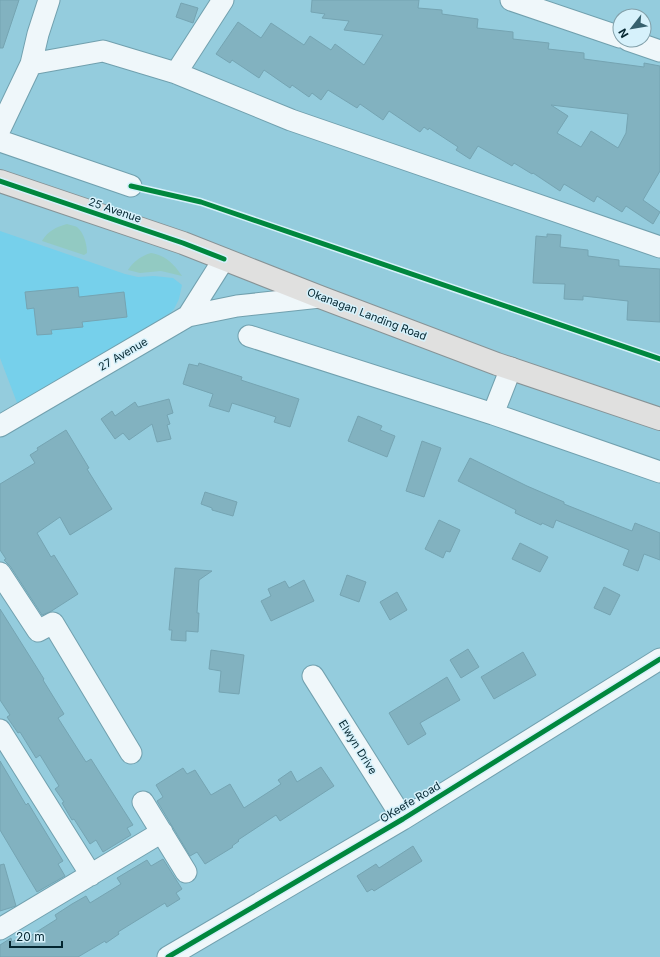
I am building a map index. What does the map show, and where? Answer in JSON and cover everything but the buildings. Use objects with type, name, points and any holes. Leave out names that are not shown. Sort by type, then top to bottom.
[{"type":"main road","name":"25 Avenue","points":[[0,181],[183,243],[224,259]]},
{"type":"main road","name":"Okanagan Landing Road","points":[[224,259],[320,297],[511,368],[660,419]]},
{"type":"street","points":[[0,129],[31,64],[38,34],[50,0]]},
{"type":"street","points":[[176,73],[223,0]]},
{"type":"street","points":[[511,0],[612,34]]},
{"type":"street","points":[[31,64],[103,51],[176,73],[291,120],[660,247]]},
{"type":"street","points":[[0,141],[131,186]]},
{"type":"street","name":"27 Avenue","points":[[0,426],[188,316],[224,259]]},
{"type":"street","points":[[188,316],[237,306],[320,297]]},
{"type":"street","points":[[249,336],[493,414],[660,472]]},
{"type":"street","points":[[493,414],[511,368]]},
{"type":"street","points":[[0,573],[38,631],[53,623],[131,753]]},
{"type":"street","name":"OKeefe Road","points":[[168,957],[403,819],[660,659]]},
{"type":"street","name":"Elwyn Drive","points":[[313,676],[403,819]]},
{"type":"street","points":[[0,730],[91,875]]},
{"type":"street","points":[[143,802],[186,872]]},
{"type":"street","points":[[0,929],[162,832]]},
{"type":"shaded area","points":[[0,231],[125,274],[138,277],[154,276],[173,278],[182,285],[179,299],[174,309],[170,313],[19,408],[0,358]]},
{"type":"green space","points":[[67,224],[77,227],[82,232],[87,250],[87,253],[84,255],[42,241],[53,230]]},
{"type":"green space","points":[[151,253],[165,258],[182,276],[161,271],[140,273],[128,270],[138,259]]},
{"type":"cycle path","points":[[0,181],[183,243],[224,259]]},
{"type":"cycle path","points":[[131,186],[201,202],[660,359]]},
{"type":"cycle path","points":[[168,957],[403,819],[660,659]]}]
